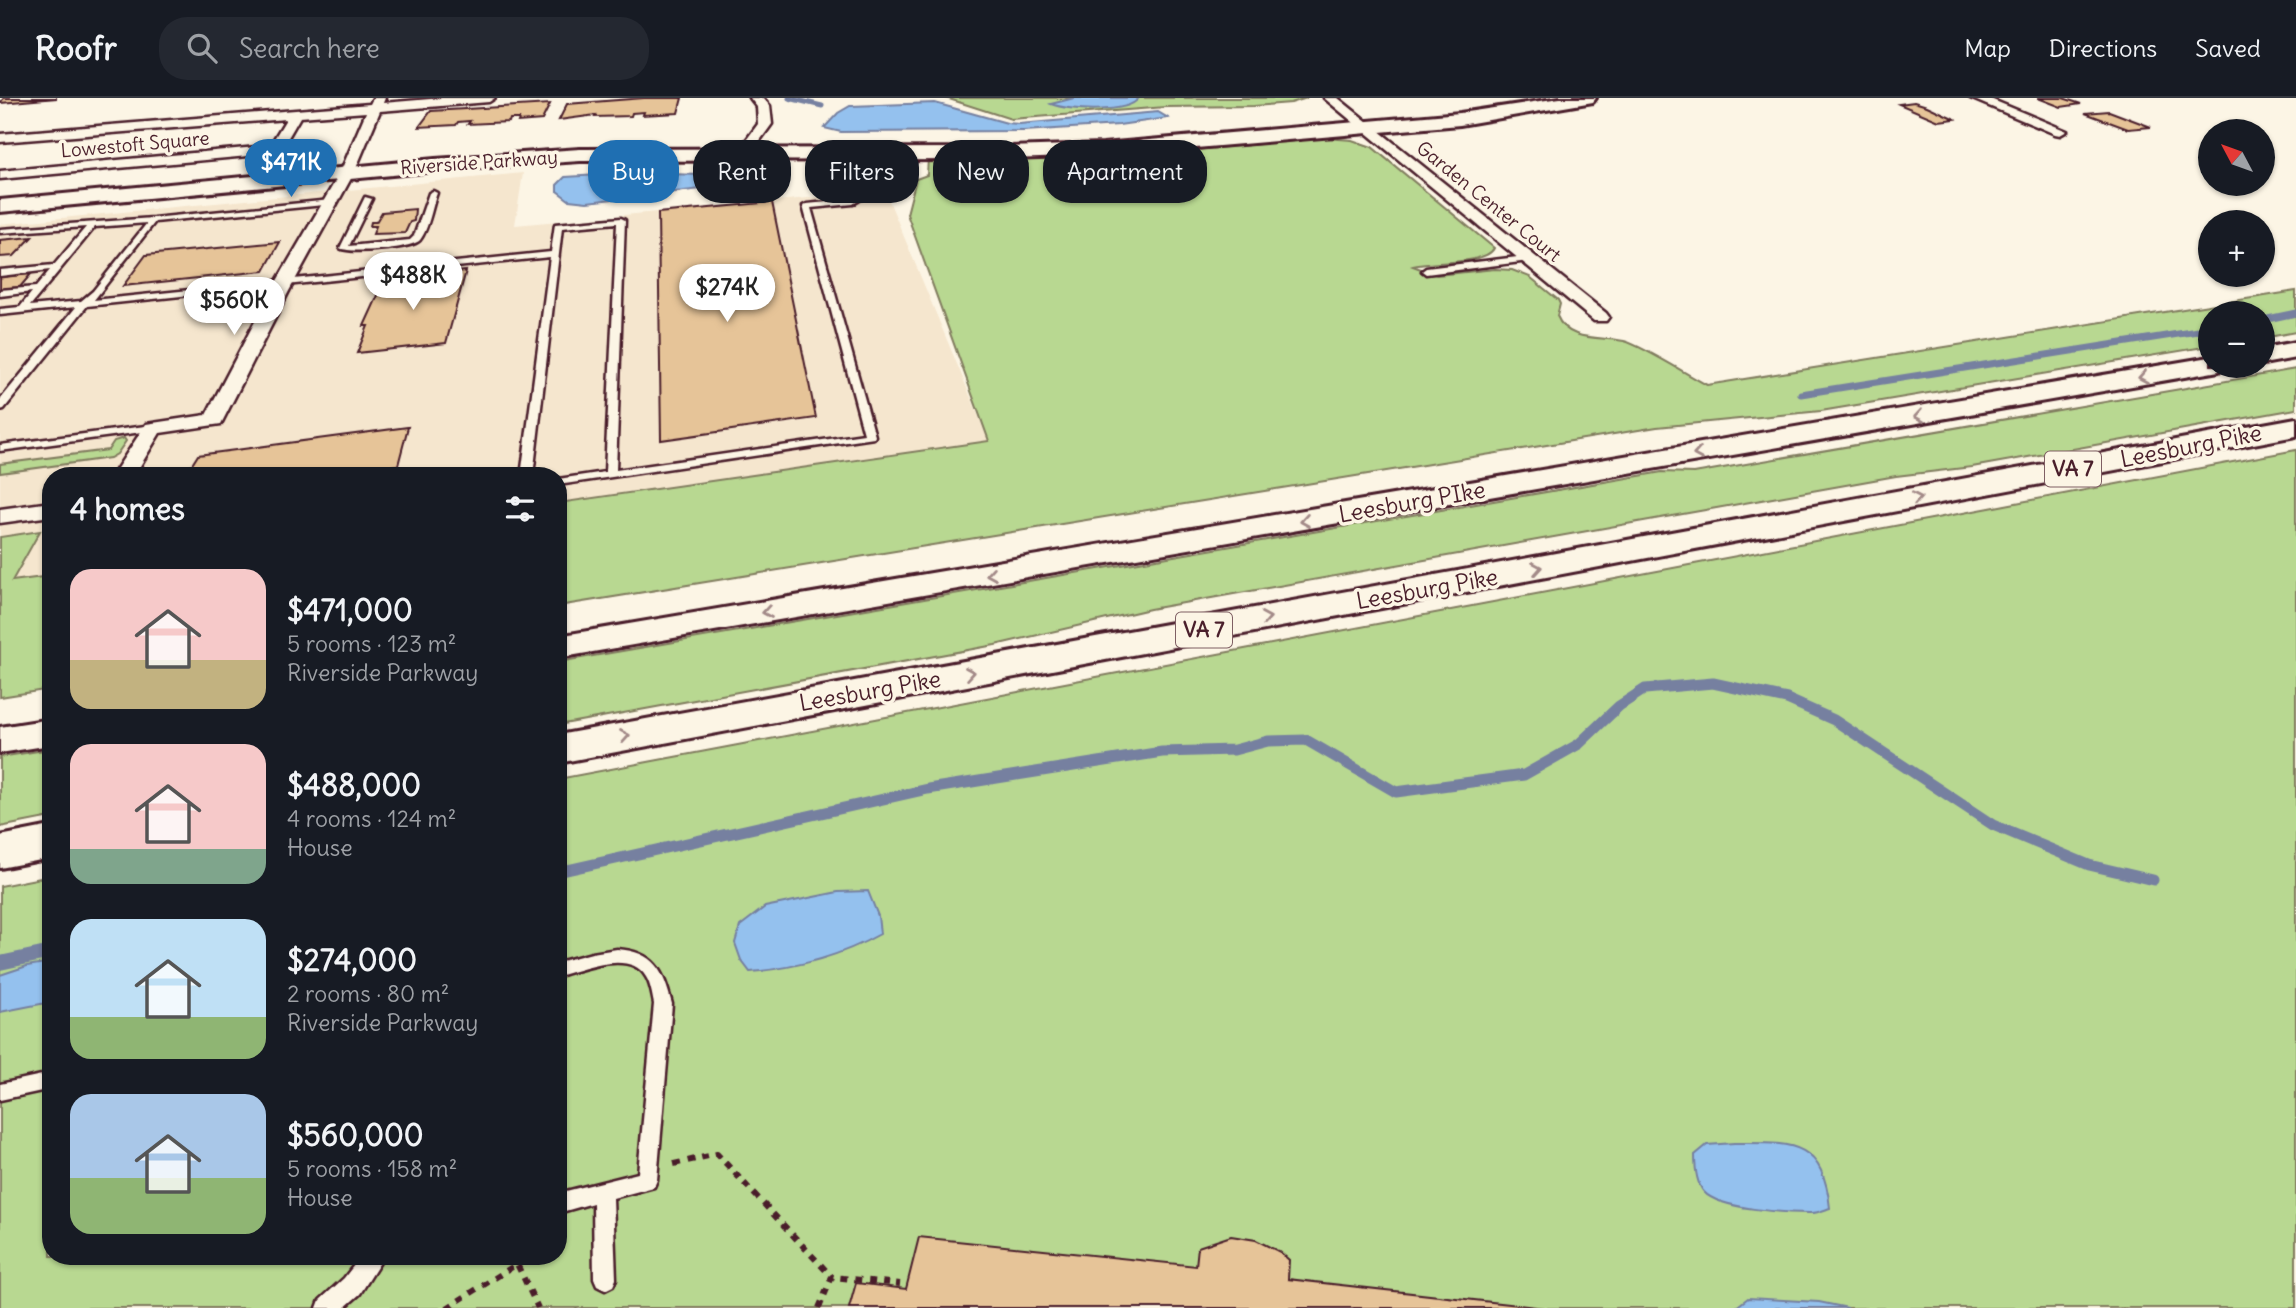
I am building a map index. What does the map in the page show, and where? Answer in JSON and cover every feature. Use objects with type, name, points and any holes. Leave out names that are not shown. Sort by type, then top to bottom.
[{"type":"main road","name":"Riverside Parkway","points":[[919,155],[1103,150],[1359,122],[1530,98]]},
{"type":"main road","name":"Riverside Parkway","points":[[791,143],[1044,143],[1504,114],[1587,98]]},
{"type":"main road","name":"Riverside Parkway","points":[[0,205],[570,145],[693,144]]},
{"type":"main road","name":"Riverside Parkway","points":[[0,194],[349,167],[580,155],[805,155]]},
{"type":"main road","points":[[2275,354],[2296,350]]},
{"type":"main road","name":"Leesburg PIke","points":[[567,645],[2198,367]]},
{"type":"main road","name":"Leesburg Pike","points":[[567,747],[2296,427]]},
{"type":"main road","points":[[0,740],[42,733]]},
{"type":"main road","points":[[0,852],[42,844]]},
{"type":"street","points":[[0,148],[6,138],[296,113],[377,102],[489,98]]},
{"type":"street","points":[[753,140],[765,124],[763,106],[756,98]]},
{"type":"street","name":"Garden Center Court","points":[[1330,98],[1600,317]]},
{"type":"street","points":[[1976,98],[2060,131]]},
{"type":"street","points":[[129,467],[153,428],[214,420],[349,167],[377,102]]},
{"type":"street","name":"Lowestoft Square","points":[[0,175],[259,151],[277,145],[296,113]]},
{"type":"street","points":[[0,516],[42,510]]},
{"type":"lane","points":[[368,199],[344,248],[358,249],[412,242],[418,237],[433,193]]},
{"type":"lane","points":[[0,231],[153,220],[331,202]]},
{"type":"lane","points":[[567,481],[870,436],[807,206],[839,203]]},
{"type":"lane","points":[[0,407],[84,303],[96,293],[153,220]]},
{"type":"lane","points":[[528,467],[558,226],[621,220],[610,475]]},
{"type":"lane","points":[[23,309],[94,223]]},
{"type":"lane","points":[[0,312],[555,254]]},
{"type":"lane","points":[[1426,271],[1526,259]]},
{"type":"lane","points":[[0,273],[57,267]]},
{"type":"lane","points":[[0,293],[40,289]]},
{"type":"lane","points":[[0,448],[153,428]]},
{"type":"lane","points":[[567,967],[613,956],[634,958],[649,968],[663,1004],[647,1181],[567,1201]]},
{"type":"lane","points":[[0,1092],[42,1083]]},
{"type":"lane","points":[[603,1192],[605,1279]]},
{"type":"lane","points":[[328,1308],[352,1286],[367,1265]]},
{"type":"path","points":[[648,1171],[717,1154],[832,1277],[900,1284]]},
{"type":"path","points":[[447,1308],[515,1265]]},
{"type":"path","points":[[517,1265],[538,1308]]},
{"type":"path","points":[[819,1308],[832,1277]]},
{"type":"shaded area","points":[[523,173],[515,225],[754,203],[791,203],[791,200],[805,198],[805,203],[890,203],[989,441],[567,502],[567,467],[42,467],[42,577],[12,582],[39,531],[0,537],[0,224]]},
{"type":"green space","points":[[946,98],[1307,98],[1291,103],[1254,106],[1166,107],[1011,119]]},
{"type":"green space","points":[[1326,138],[1352,140],[1372,147],[1494,248],[1489,253],[1469,260],[1413,266],[1437,275],[1495,269],[1512,270],[1530,277],[1558,300],[1560,304],[1557,316],[1569,331],[1586,337],[1632,344],[1707,385],[2198,307],[2198,348],[1821,411],[1657,427],[567,605],[567,502],[989,441],[907,214],[910,203],[919,203],[919,178],[927,175],[928,158],[933,158],[933,203],[1029,203],[1029,156],[1043,156],[1043,203],[1207,203],[1207,149]]},
{"type":"green space","points":[[2296,291],[2296,332],[2275,336],[2275,301],[2233,301]]},
{"type":"green space","points":[[2296,369],[2296,409],[1972,467],[1896,476],[1150,609],[995,645],[567,723],[567,660],[1662,472],[1694,473],[2244,378],[2275,378],[2275,373]]},
{"type":"green space","points":[[124,438],[126,441],[117,454],[110,458],[0,473],[0,464],[108,450],[114,441]]},
{"type":"green space","points":[[2296,450],[2296,1308],[0,1308],[0,886],[42,878],[42,1265],[567,1265],[567,777]]},
{"type":"green space","points":[[40,531],[12,581],[42,577],[42,690],[0,697],[0,537]]},
{"type":"green space","points":[[42,750],[42,819],[0,827],[0,757]]},
{"type":"water","points":[[1074,98],[1139,98],[1123,107],[1097,110],[1051,104]]},
{"type":"water","points":[[935,103],[1019,124],[1158,112],[1168,118],[1119,125],[1024,131],[841,132],[824,128],[838,113],[850,106]]},
{"type":"water","points":[[679,174],[693,175],[693,190],[679,192]]},
{"type":"water","points":[[588,176],[588,202],[569,200],[557,191],[557,185],[565,177]]},
{"type":"water","points":[[868,891],[878,916],[880,934],[833,955],[784,968],[750,972],[741,960],[735,943],[740,926],[765,907],[838,892]]},
{"type":"water","points":[[42,964],[42,1004],[0,1012],[0,975]]},
{"type":"water","points":[[1707,1145],[1788,1145],[1812,1157],[1826,1185],[1830,1208],[1812,1213],[1770,1211],[1738,1206],[1712,1198],[1699,1184],[1695,1155]]},
{"type":"water","points":[[1748,1298],[1819,1302],[1848,1308],[1735,1308]]},
{"type":"building","points":[[4,98],[57,98],[0,103]]},
{"type":"building","points":[[682,98],[678,113],[643,115],[644,112],[632,113],[631,116],[595,117],[596,115],[559,120],[567,104]]},
{"type":"building","points":[[2038,98],[2063,98],[2081,104],[2061,107]]},
{"type":"building","points":[[1914,102],[1955,119],[1939,121],[1899,104]]},
{"type":"building","points":[[550,104],[542,120],[518,122],[519,119],[510,119],[509,122],[468,124],[470,121],[458,122],[456,125],[419,127],[431,111]]},
{"type":"building","points":[[2109,111],[2151,127],[2128,129],[2085,113]]},
{"type":"building","points":[[772,203],[816,418],[661,440],[658,213]]},
{"type":"building","points":[[415,209],[414,221],[410,222],[405,233],[373,234],[376,226],[370,226],[371,222],[376,222],[382,212]]},
{"type":"building","points":[[32,237],[14,256],[0,257],[0,240]]},
{"type":"building","points":[[280,242],[264,271],[123,286],[146,255]]},
{"type":"building","points":[[466,271],[446,343],[357,353],[368,326],[364,326],[385,280]]},
{"type":"building","points":[[31,274],[20,287],[0,289],[0,277]]},
{"type":"building","points":[[408,427],[398,465],[383,467],[185,467],[191,466],[198,455]]},
{"type":"building","points":[[1231,1236],[1256,1240],[1280,1252],[1289,1260],[1288,1279],[1545,1308],[849,1308],[856,1283],[906,1289],[919,1237],[1196,1266],[1198,1247]]},
{"type":"waterway","points":[[789,98],[822,106]]},
{"type":"waterway","points":[[2275,317],[2296,313]]},
{"type":"waterway","points":[[1801,394],[2198,331]]},
{"type":"waterway","points":[[567,870],[928,789],[1162,752],[1234,750],[1268,741],[1306,740],[1396,792],[1524,775],[1579,744],[1619,706],[1645,689],[1713,683],[1787,699],[1834,720],[1993,825],[2089,865],[2153,880]]},
{"type":"waterway","points":[[0,963],[42,954]]}]
